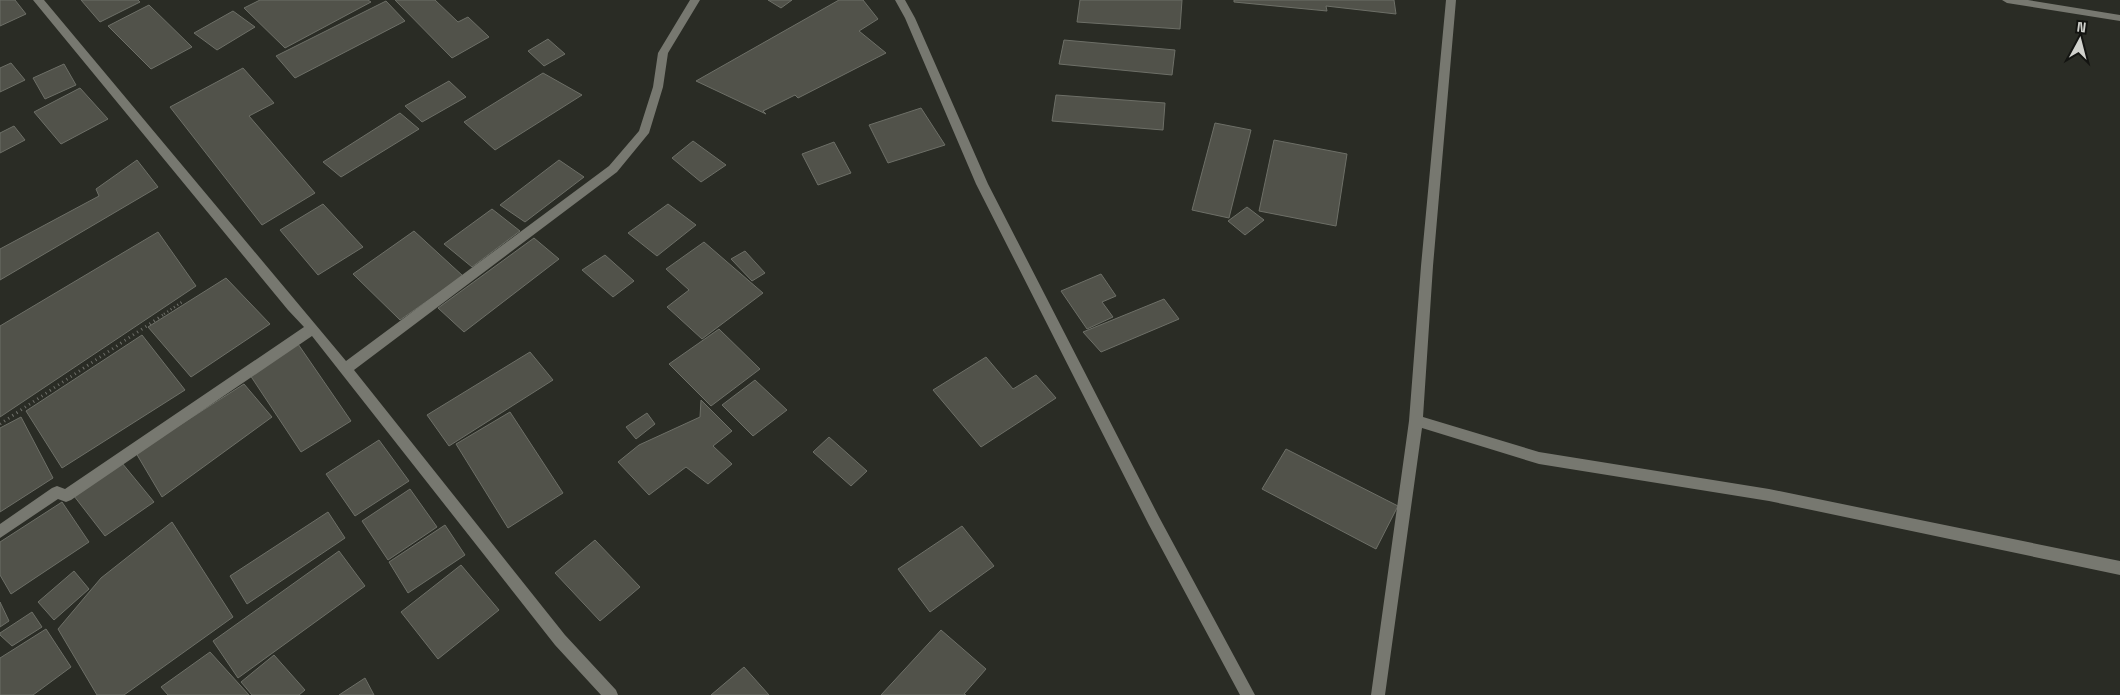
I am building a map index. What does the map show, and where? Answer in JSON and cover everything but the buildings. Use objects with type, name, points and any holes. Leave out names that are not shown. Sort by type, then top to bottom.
[{"type":"street","points":[[38,0],[292,306],[313,328],[560,640],[611,695]]},
{"type":"street","points":[[345,369],[613,169],[644,133],[658,87],[662,53],[695,0]]},
{"type":"street","points":[[900,0],[910,18],[982,184],[1154,521],[1248,695]]},
{"type":"street","points":[[1378,695],[1416,421],[1427,266],[1451,0]]},
{"type":"street","points":[[2007,0],[2120,18]]},
{"type":"street","points":[[0,532],[57,492],[66,496],[313,328]]},
{"type":"street","points":[[1416,421],[1539,458],[1769,495],[2120,568]]},
{"type":"path","points":[[0,424],[182,302]]}]
